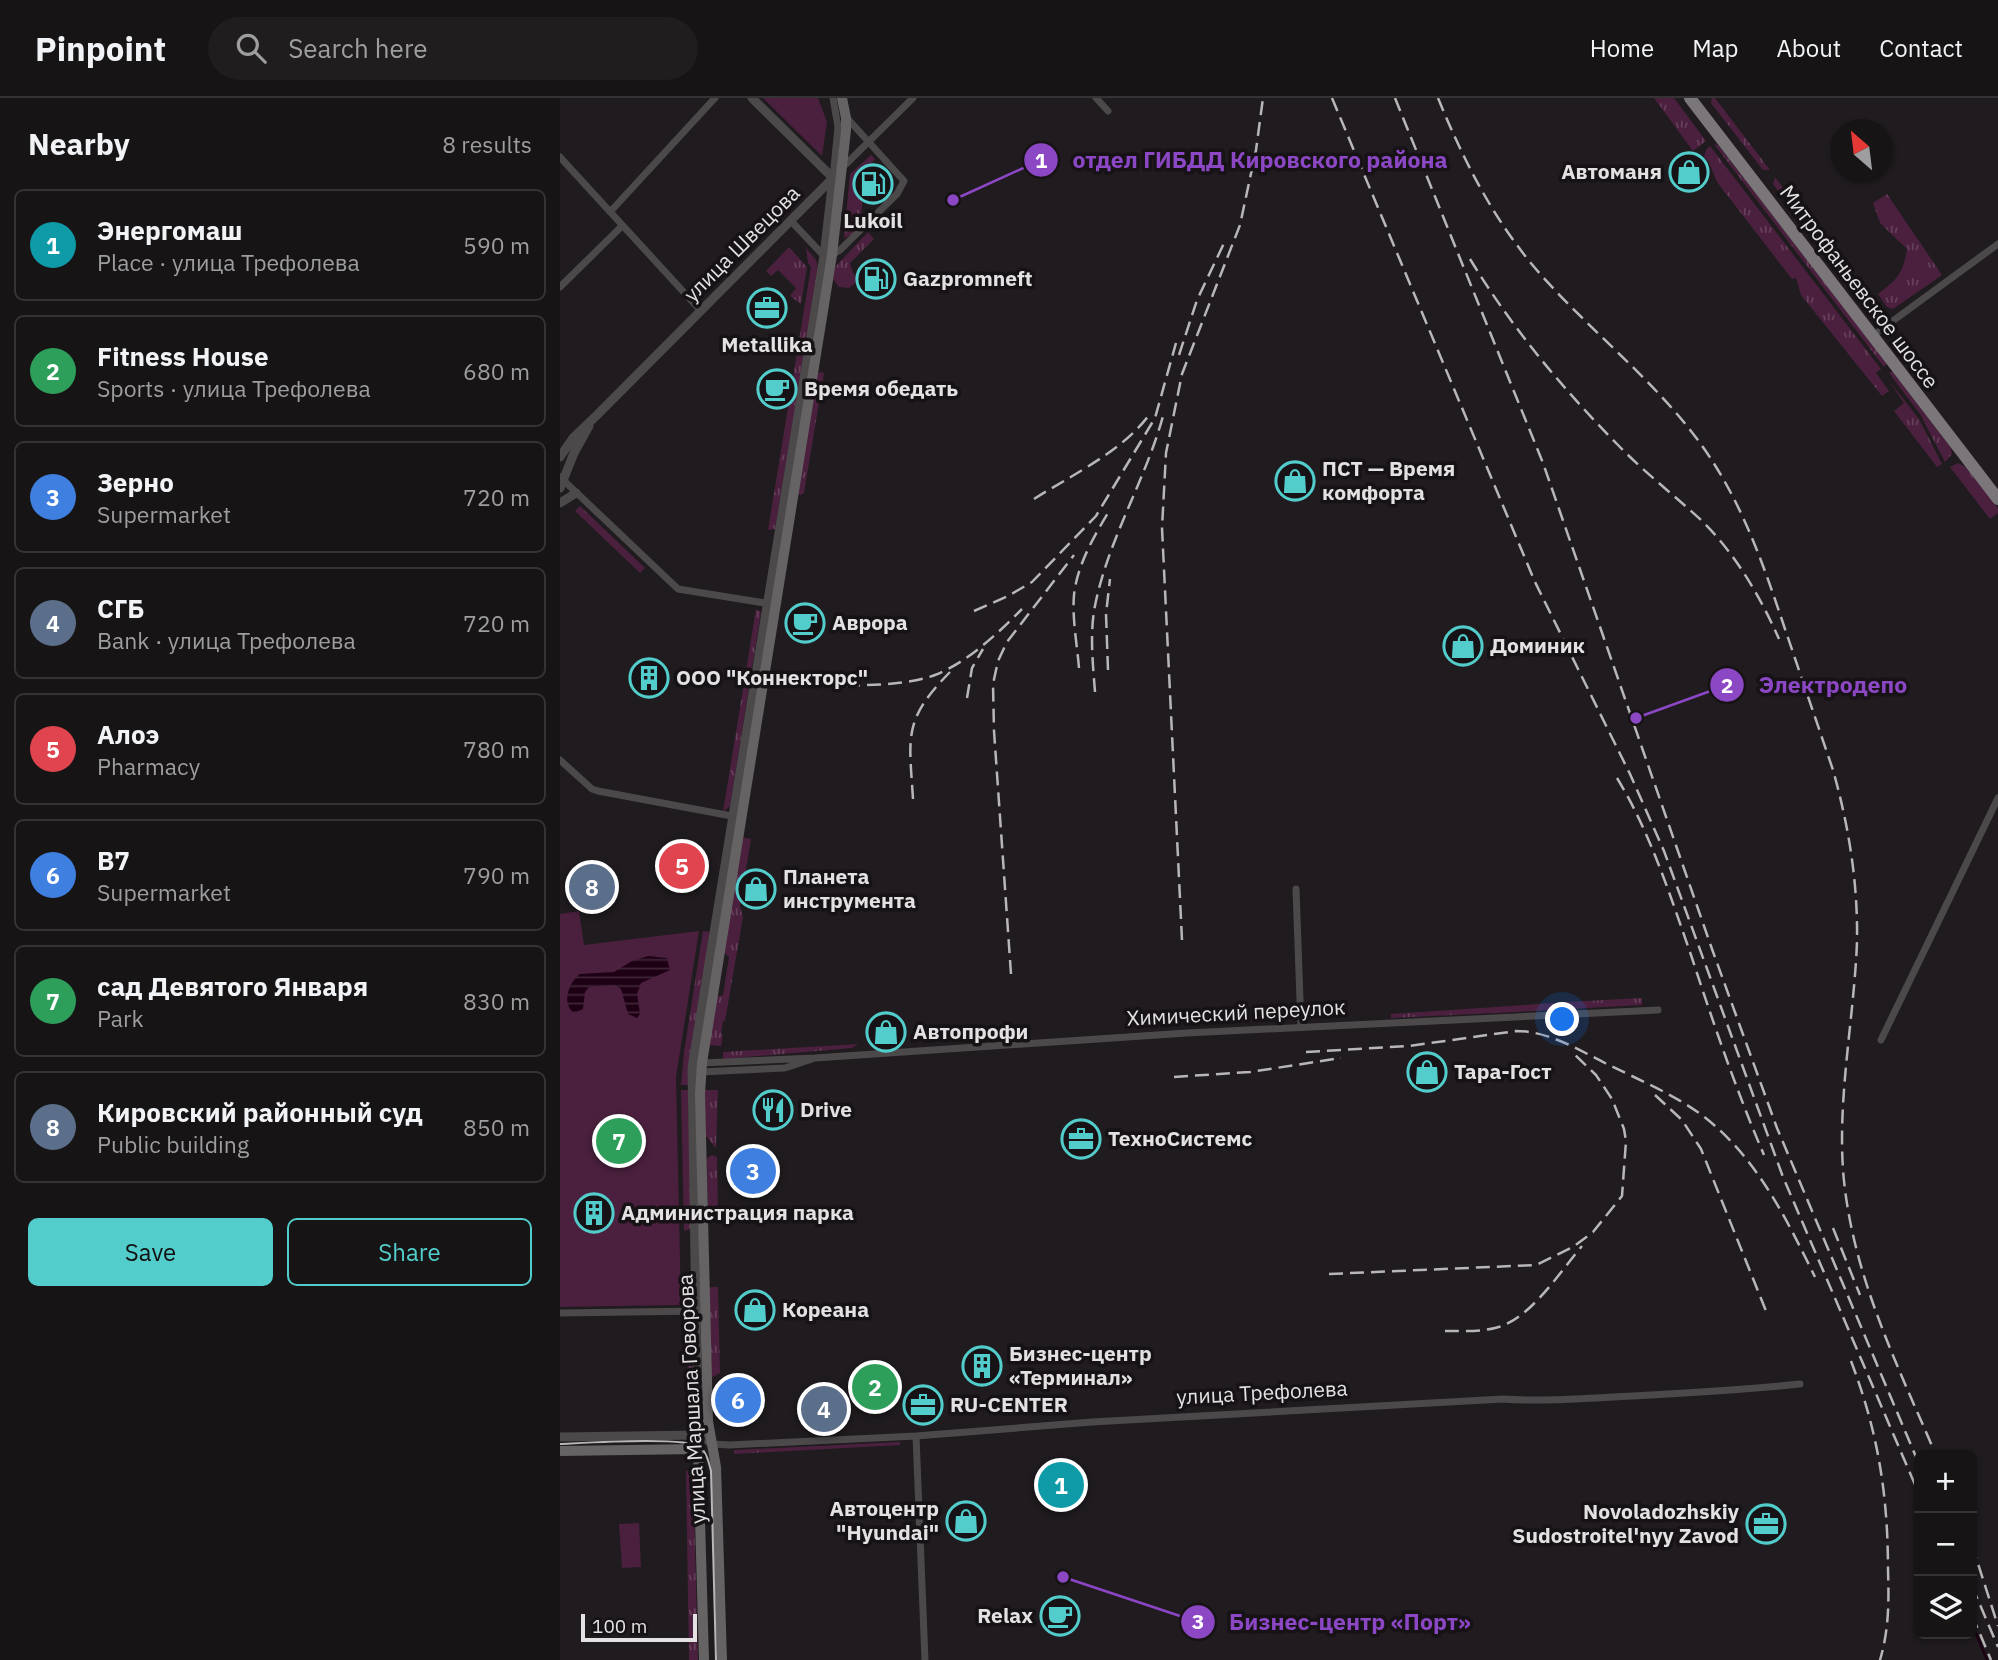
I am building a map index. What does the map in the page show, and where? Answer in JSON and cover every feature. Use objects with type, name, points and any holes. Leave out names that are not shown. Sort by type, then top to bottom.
[{"type":"main road","name":"улица Маршала Говорова","points":[[722,1660],[716,1466],[708,1421],[701,1310],[698,1068],[842,168],[846,118],[842,98]]},
{"type":"main road","name":"Митрофаньевское шоссе","points":[[1690,98],[1998,499]]},
{"type":"main road","name":"Митрофаньевское шоссе","points":[[1701,98],[1998,486]]},
{"type":"main road","name":"улица Маршала Говорова","points":[[698,1449],[704,1660]]},
{"type":"main road","points":[[560,1451],[698,1449]]},
{"type":"street","points":[[610,212],[715,98]]},
{"type":"street","points":[[752,98],[833,177]]},
{"type":"street","name":"улица Маршала Говорова","points":[[828,256],[838,127],[833,98]]},
{"type":"street","name":"улица Швецова","points":[[560,457],[579,432],[913,98]]},
{"type":"street","points":[[1096,98],[1108,111]]},
{"type":"street","points":[[791,221],[828,256],[840,250],[897,194],[904,181],[846,118]]},
{"type":"street","points":[[560,157],[701,311]]},
{"type":"street","points":[[560,287],[622,226]]},
{"type":"street","points":[[1879,331],[1998,244]]},
{"type":"street","name":"улица Швецова","points":[[561,482],[580,441],[596,416]]},
{"type":"street","points":[[561,482],[678,589],[771,604]]},
{"type":"street","points":[[560,503],[576,493]]},
{"type":"street","points":[[560,761],[592,789],[598,791],[737,817]]},
{"type":"street","points":[[1881,1040],[1998,798]]},
{"type":"street","points":[[1296,889],[1301,1027]]},
{"type":"street","name":"Химический переулок","points":[[698,1068],[785,1068],[816,1058],[1301,1027],[1658,1010]]},
{"type":"street","points":[[560,1312],[701,1310]]},
{"type":"street","name":"улица Маршала Говорова","points":[[698,1449],[701,1310]]},
{"type":"street","name":"улица Трефолева","points":[[713,1444],[916,1436],[1104,1421],[1503,1399],[1524,1401],[1745,1390],[1800,1384]]},
{"type":"street","points":[[560,1437],[699,1435],[713,1444]]},
{"type":"street","points":[[916,1436],[925,1660]]},
{"type":"green space","points":[[763,98],[818,98],[827,122],[822,156]]},
{"type":"green space","points":[[1654,98],[1674,98],[1706,141],[1693,151]]},
{"type":"green space","points":[[1712,98],[1715,98],[1770,170],[1763,170],[1711,103]]},
{"type":"green space","points":[[1714,144],[1718,145],[1887,363],[1884,367]]},
{"type":"green space","points":[[1710,146],[1881,369],[1876,373],[1889,391],[1882,396],[1801,295],[1796,278],[1792,279],[1717,182],[1709,162],[1704,157]]},
{"type":"green space","points":[[871,155],[875,159],[868,167],[863,181],[860,220],[852,234],[844,238],[850,174]]},
{"type":"green space","points":[[1775,177],[1884,320],[1877,319],[1773,184]]},
{"type":"green space","points":[[1887,194],[1942,275],[1893,309],[1887,307],[1878,294],[1898,275],[1907,249],[1880,223],[1873,203]]},
{"type":"green space","points":[[868,232],[874,239],[850,263],[859,280],[849,288],[839,287],[833,279],[835,267]]},
{"type":"green space","points":[[789,247],[807,267],[801,304],[790,296],[796,288],[778,270],[771,276],[766,271]]},
{"type":"green space","points":[[806,248],[816,260],[818,268],[775,529],[768,530],[811,267]]},
{"type":"green space","points":[[1893,372],[1951,448],[1952,454],[1945,462],[1920,414],[1889,373]]},
{"type":"green space","points":[[824,373],[804,493],[801,495],[797,494],[817,374]]},
{"type":"green space","points":[[1887,378],[1919,419],[1942,464],[1937,467],[1894,411],[1904,403]]},
{"type":"green space","points":[[1958,463],[1966,467],[1998,508],[1998,513],[1990,519],[1950,467]]},
{"type":"green space","points":[[580,506],[645,568],[640,573],[575,511]]},
{"type":"green space","points":[[756,609],[761,612],[730,806],[723,812]]},
{"type":"green space","points":[[742,837],[751,839],[740,906],[743,917],[723,1021],[721,1046],[709,1045],[716,997],[723,995],[729,957],[723,951]]},
{"type":"green space","points":[[579,911],[584,945],[699,931],[676,1077],[681,1305],[560,1307],[560,914]]},
{"type":"green space","points":[[703,931],[710,932],[688,1085],[681,1085],[684,1052]]},
{"type":"green space","points":[[1642,998],[1642,1005],[1567,1009],[1566,1002]]},
{"type":"green space","points":[[1554,1003],[1555,1010],[1391,1018],[1391,1014]]},
{"type":"green space","points":[[858,1044],[852,1048],[723,1059],[723,1052]]},
{"type":"green space","points":[[681,1090],[688,1090],[691,1229],[684,1231]]},
{"type":"green space","points":[[704,1090],[718,1090],[716,1148],[706,1136]]},
{"type":"green space","points":[[712,1155],[717,1157],[718,1216],[714,1219],[708,1217],[707,1158]]},
{"type":"green space","points":[[718,1287],[720,1373],[713,1377],[709,1289]]},
{"type":"green space","points":[[686,1316],[693,1316],[695,1415],[689,1415]]},
{"type":"green space","points":[[900,1442],[900,1445],[734,1454],[734,1450]]},
{"type":"green space","points":[[686,1471],[693,1471],[698,1660],[689,1660]]},
{"type":"green space","points":[[639,1523],[641,1567],[622,1568],[619,1524]]},
{"type":"shaded area","points":[[648,956],[667,958],[670,970],[641,983],[637,994],[640,1014],[637,1018],[628,1014],[621,989],[615,985],[589,987],[585,992],[583,1009],[574,1013],[570,1009],[568,993],[580,974],[614,972],[632,961]]},
{"type":"waterway","points":[[1977,1636],[1987,1660]]},
{"type":"tram line","points":[[560,1444],[676,1442],[700,1447],[704,1452],[711,1471],[716,1660]]},
{"type":"railway","points":[[1182,940],[1162,528],[1166,453],[1182,374],[1240,225],[1256,150],[1263,98]]},
{"type":"railway","points":[[1332,98],[1535,582],[1630,774],[1664,851],[1783,1177],[1914,1482]]},
{"type":"railway","points":[[1395,98],[1543,463],[1777,1128],[1914,1452]]},
{"type":"railway","points":[[1438,98],[1480,187],[1520,249],[1556,291],[1666,401],[1705,450],[1731,492],[1769,582],[1833,770],[1851,855],[1857,942],[1844,1084],[1842,1141],[1848,1208],[1855,1244],[1877,1316],[1934,1450]]},
{"type":"railway","points":[[1179,355],[1197,300],[1226,239]]},
{"type":"railway","points":[[1470,259],[1521,333],[1577,402],[1628,455],[1701,520],[1725,546],[1755,591],[1779,639]]},
{"type":"railway","points":[[974,611],[1032,582],[1096,516],[1155,418],[1176,343]]},
{"type":"railway","points":[[1034,499],[1111,451],[1149,415]]},
{"type":"railway","points":[[1095,692],[1092,631],[1100,586],[1107,561],[1163,416]]},
{"type":"railway","points":[[1079,668],[1074,613],[1078,573],[1086,552],[1108,513]]},
{"type":"railway","points":[[1011,974],[993,684],[998,661],[1007,642],[1074,555]]},
{"type":"railway","points":[[1108,670],[1106,614],[1110,579]]},
{"type":"railway","points":[[783,685],[901,683],[935,675],[970,655],[1022,609]]},
{"type":"railway","points":[[967,698],[972,668],[983,649]]},
{"type":"railway","points":[[913,799],[910,759],[912,730],[924,703],[950,672]]},
{"type":"railway","points":[[1617,778],[1640,820],[1658,864],[1725,1056],[1764,1155]]},
{"type":"railway","points":[[1306,1052],[1409,1046],[1516,1031],[1539,1034],[1562,1042],[1654,1086],[1699,1113],[1719,1129],[1737,1147],[1767,1188],[1815,1277]]},
{"type":"railway","points":[[1329,1274],[1536,1265],[1573,1247],[1593,1232],[1622,1196],[1626,1141],[1612,1099],[1596,1075],[1574,1054]]},
{"type":"railway","points":[[1174,1077],[1250,1072],[1341,1058]]},
{"type":"railway","points":[[1655,1095],[1682,1120],[1701,1149],[1768,1316]]},
{"type":"railway","points":[[1833,1228],[1860,1295]]},
{"type":"railway","points":[[1445,1331],[1495,1328],[1520,1316],[1543,1294],[1582,1246]]},
{"type":"railway","points":[[1851,1361],[1875,1439],[1886,1516],[1888,1604],[1887,1627],[1880,1660]]},
{"type":"railway","points":[[1977,1561],[1998,1626]]},
{"type":"railway","points":[[1977,1598],[1998,1647]]},
{"type":"railway","points":[[1977,1627],[1991,1660]]},
{"type":"place","name":"Автоманя","points":[[1689,172]]},
{"type":"place","name":"Lukoil","points":[[873,184]]},
{"type":"place","name":"отдел ГИБДД Кировского района","points":[[953,200]]},
{"type":"place","name":"Gazpromneft","points":[[876,279]]},
{"type":"place","name":"Metallika","points":[[767,308]]},
{"type":"place","name":"Время обедать","points":[[777,389]]},
{"type":"place","name":"ПСТ — Время комфорта","points":[[1295,481]]},
{"type":"place","name":"Аврора","points":[[805,623]]},
{"type":"place","name":"Доминик","points":[[1463,646]]},
{"type":"place","name":"ООО \"Коннекторс\"","points":[[649,678]]},
{"type":"place","name":"Электродепо","points":[[1636,718]]},
{"type":"place","name":"Алоэ","points":[[682,866]]},
{"type":"place","name":"Кировский районный суд","points":[[592,887]]},
{"type":"place","name":"Планета инструмента","points":[[756,889]]},
{"type":"place","name":"Автопрофи","points":[[886,1032]]},
{"type":"place","name":"Тара-Гост","points":[[1427,1072]]},
{"type":"place","name":"Drive","points":[[773,1110]]},
{"type":"place","name":"ТехноСистемс","points":[[1081,1139]]},
{"type":"place","name":"сад Девятого Января","points":[[619,1141]]},
{"type":"place","name":"Зерно","points":[[753,1171]]},
{"type":"place","name":"Администрация парка","points":[[594,1213]]},
{"type":"place","name":"Кореана","points":[[755,1310]]},
{"type":"place","name":"Бизнес-центр «Терминал»","points":[[982,1366]]},
{"type":"place","name":"Fitness House","points":[[875,1387]]},
{"type":"place","name":"В7","points":[[738,1400]]},
{"type":"place","name":"RU-CENTER","points":[[923,1405]]},
{"type":"place","name":"СГБ","points":[[824,1409]]},
{"type":"place","name":"Энергомаш","points":[[1061,1485]]},
{"type":"place","name":"Автоцентр \"Hyundai\"","points":[[966,1521]]},
{"type":"place","name":"Novoladozhskiy Sudostroitel'nyy Zavod","points":[[1766,1524]]},
{"type":"place","name":"Бизнес-центр «Порт»","points":[[1063,1577]]},
{"type":"place","name":"Relax","points":[[1060,1616]]}]
